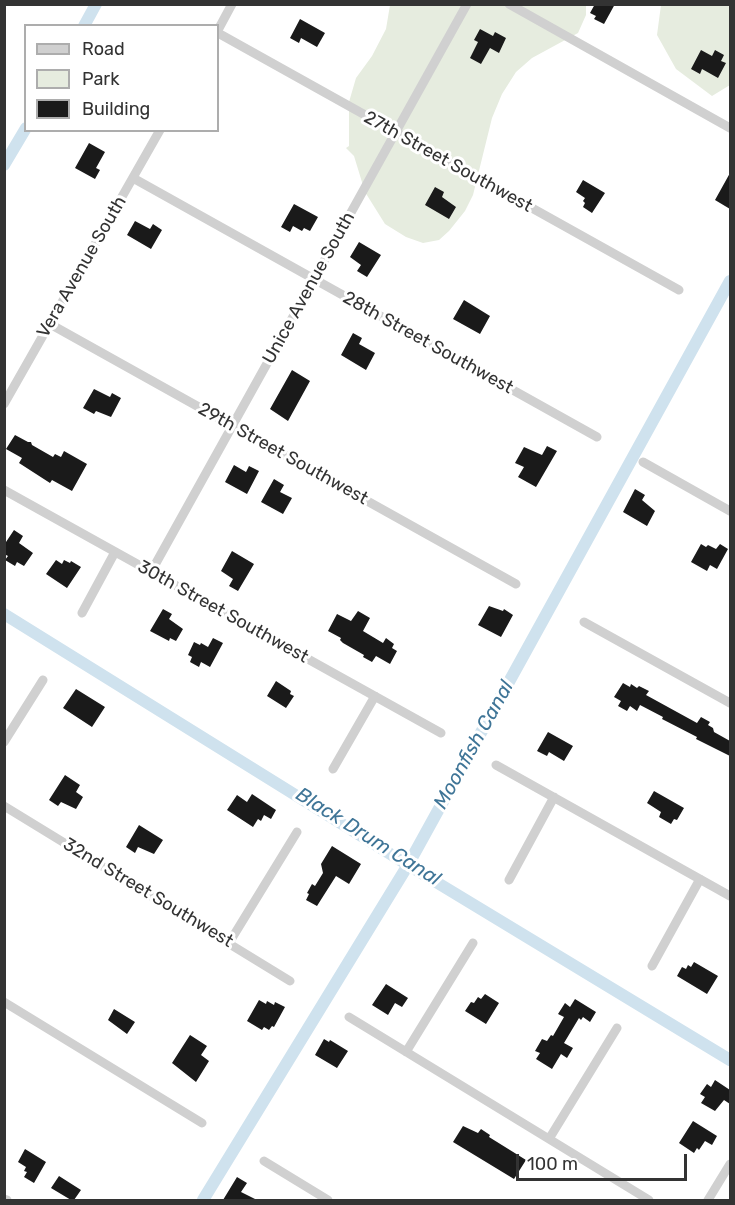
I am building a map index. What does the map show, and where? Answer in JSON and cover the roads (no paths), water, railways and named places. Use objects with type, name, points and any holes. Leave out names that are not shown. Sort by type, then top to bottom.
[{"type":"street","points":[[219,30],[232,4]]},
{"type":"street","name":"Unice Avenue South","points":[[151,572],[467,4]]},
{"type":"street","points":[[509,4],[730,128]]},
{"type":"street","name":"27th Street Southwest","points":[[219,33],[679,291]]},
{"type":"street","name":"Vera Avenue South","points":[[4,404],[159,132]]},
{"type":"street","name":"28th Street Southwest","points":[[133,178],[597,437]]},
{"type":"street","name":"29th Street Southwest","points":[[50,324],[516,584]]},
{"type":"street","points":[[643,462],[730,511]]},
{"type":"street","name":"30th Street Southwest","points":[[4,490],[441,734]]},
{"type":"street","points":[[82,613],[116,552]]},
{"type":"street","points":[[584,622],[730,703]]},
{"type":"street","points":[[4,742],[8,731],[43,680]]},
{"type":"street","points":[[333,769],[375,696]]},
{"type":"street","points":[[496,765],[730,896]]},
{"type":"street","points":[[509,880],[554,797]]},
{"type":"street","name":"32nd Street Southwest","points":[[4,806],[290,981]]},
{"type":"street","points":[[229,943],[297,832]]},
{"type":"street","points":[[652,966],[700,879]]},
{"type":"street","points":[[406,1052],[473,943]]},
{"type":"street","points":[[4,1002],[202,1123]]},
{"type":"street","points":[[350,1017],[649,1200]]},
{"type":"street","points":[[549,1139],[617,1028]]},
{"type":"street","points":[[264,1161],[328,1200]]},
{"type":"street","points":[[708,1200],[730,1164]]},
{"type":"waterway","points":[[85,24],[96,4]]},
{"type":"waterway","points":[[4,165],[24,131]]},
{"type":"waterway","name":"Moonfish Canal","points":[[203,1200],[408,865],[730,281]]},
{"type":"waterway","name":"Black Drum Canal","points":[[4,614],[408,865],[730,1060]]}]
